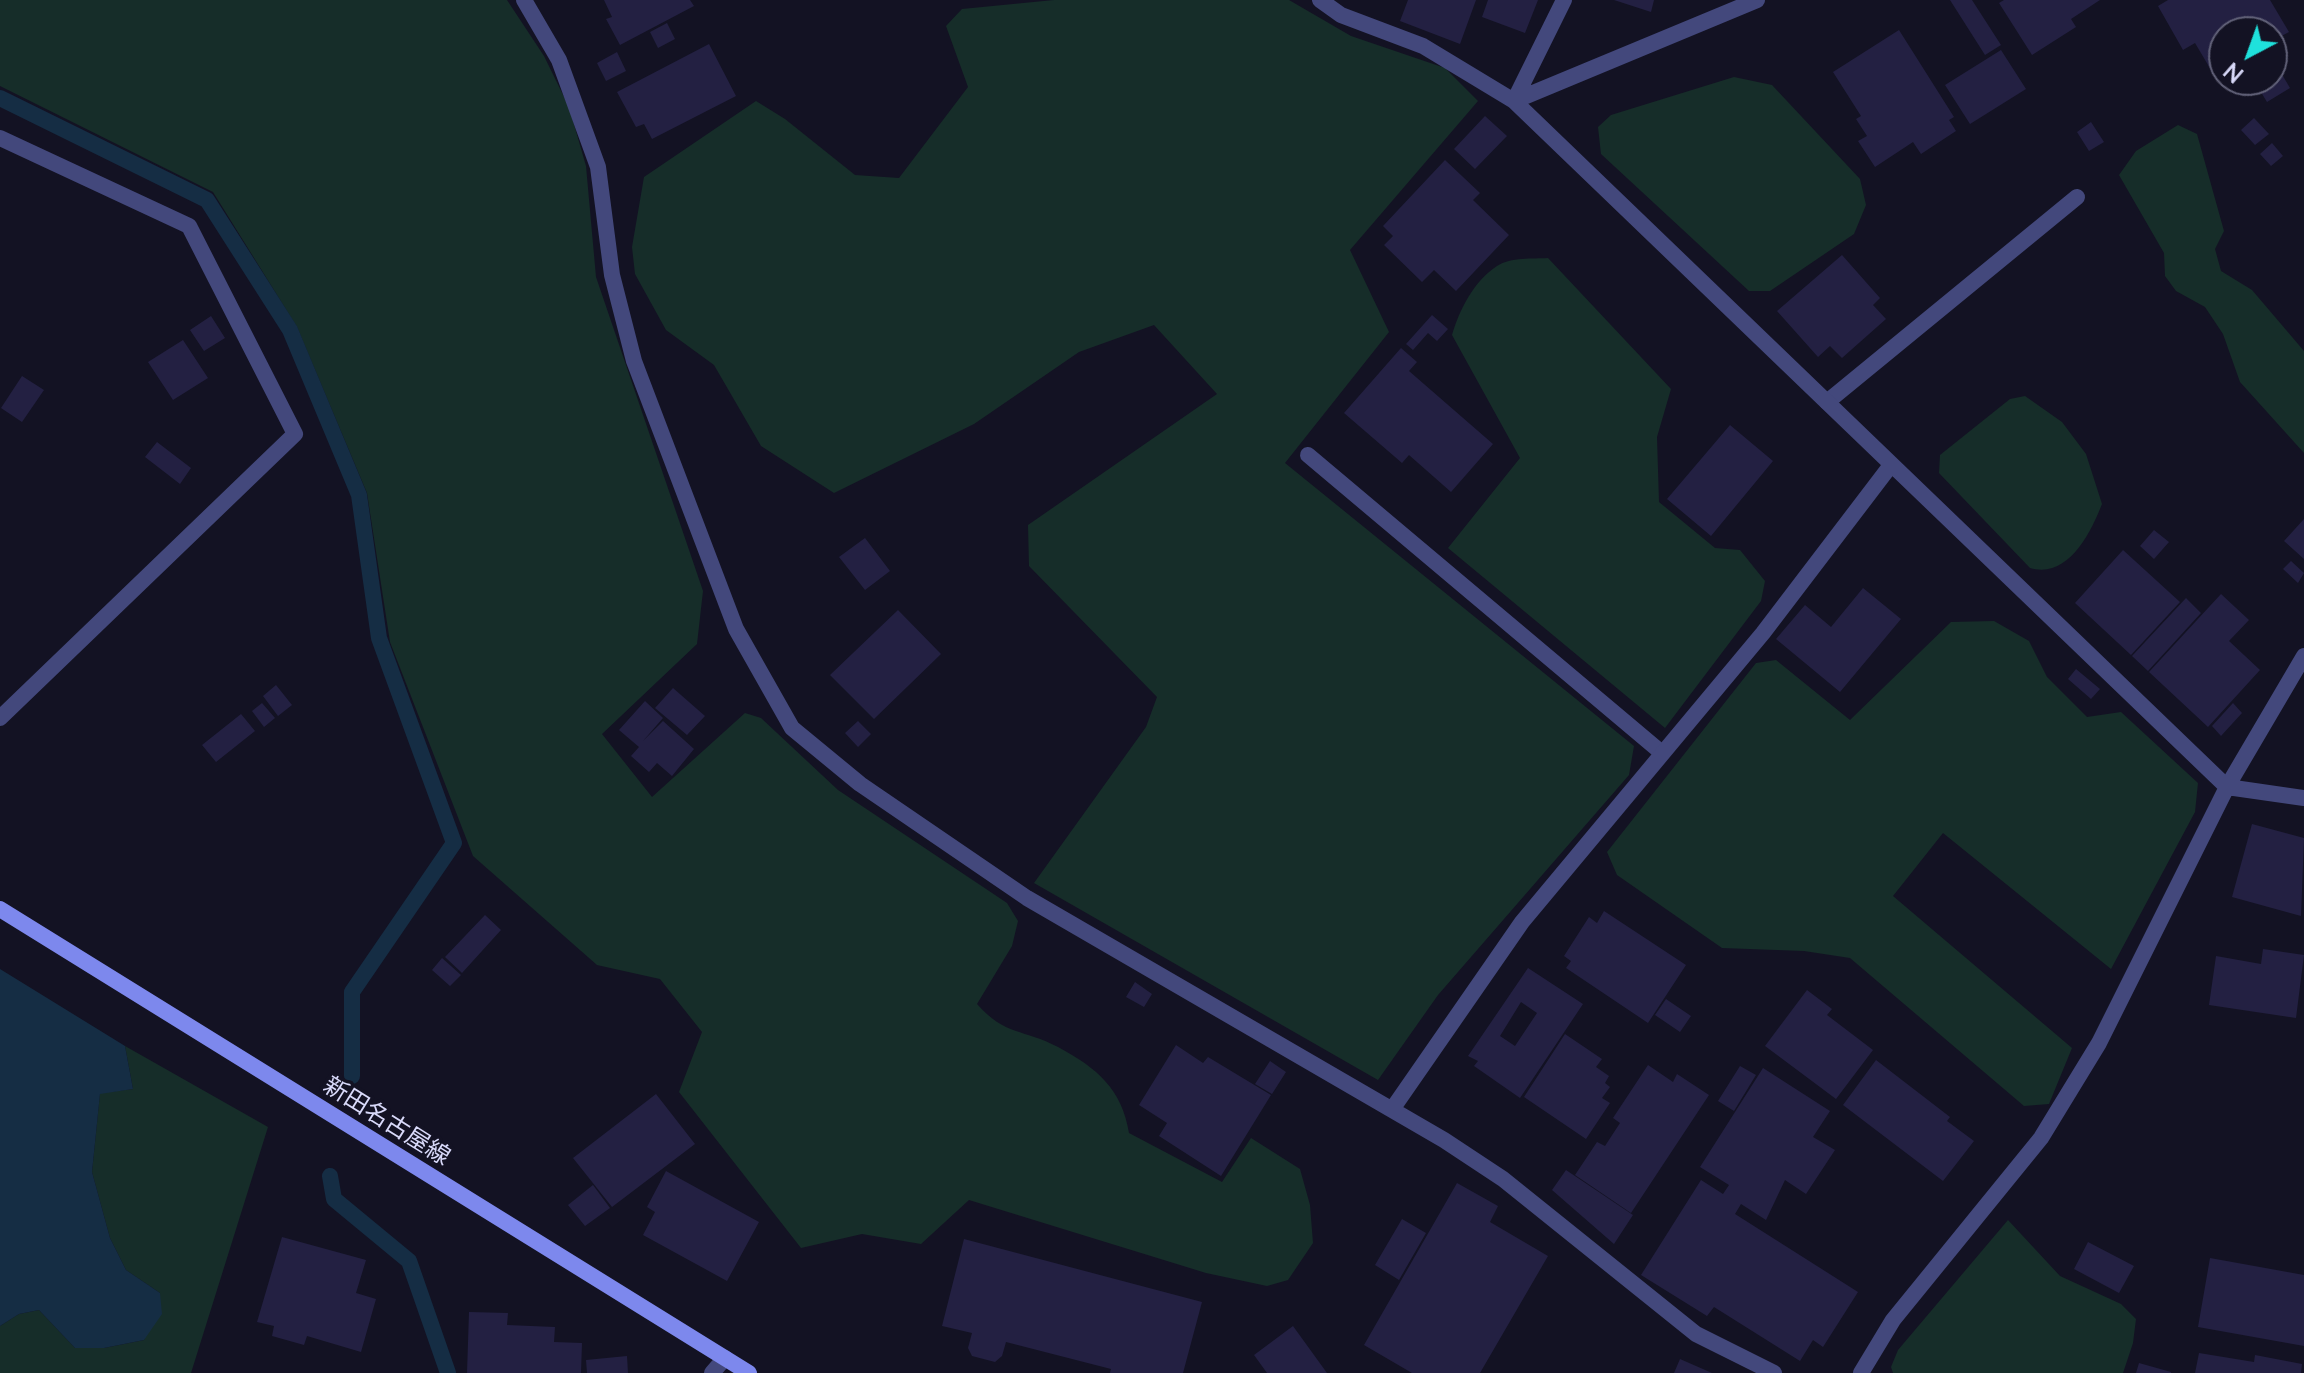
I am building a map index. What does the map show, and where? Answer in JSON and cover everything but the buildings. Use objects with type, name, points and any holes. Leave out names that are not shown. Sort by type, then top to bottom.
[{"type":"main road","name":"新田名古屋線","points":[[0,909],[749,1373]]},
{"type":"street","points":[[524,0],[559,60],[598,167],[612,275],[634,361],[736,629],[792,728],[860,784],[1027,898],[1393,1108],[1503,1179],[1696,1334],[1774,1373]]},
{"type":"street","points":[[1320,0],[1341,15],[1423,46],[1514,101],[2227,787],[2304,798]]},
{"type":"street","points":[[1514,101],[1564,0]]},
{"type":"street","points":[[1514,101],[1757,0]]},
{"type":"street","points":[[0,138],[189,226],[295,434],[0,718]]},
{"type":"street","points":[[1827,402],[2077,197]]},
{"type":"street","points":[[1308,455],[1662,753]]},
{"type":"street","points":[[1393,1108],[1522,922],[1763,633],[1891,465]]},
{"type":"street","points":[[1861,1373],[1893,1320],[2041,1138],[2099,1043],[2227,787],[2304,656]]},
{"type":"street","points":[[712,1373],[725,1358]]},
{"type":"green space","points":[[0,0],[507,0],[544,56],[569,107],[586,166],[596,277],[703,591],[697,644],[602,734],[652,797],[745,713],[761,718],[838,790],[1007,903],[1018,921],[1012,946],[977,1004],[1006,1027],[1046,1041],[1085,1063],[1114,1092],[1129,1133],[1222,1182],[1251,1138],[1300,1169],[1310,1205],[1313,1243],[1288,1280],[1267,1286],[1206,1273],[969,1200],[921,1244],[862,1234],[801,1248],[679,1092],[702,1032],[660,979],[597,965],[473,856],[390,642],[367,493],[297,327],[213,192],[0,86]]},
{"type":"green space","points":[[1054,0],[1289,0],[1351,36],[1445,68],[1478,101],[1350,250],[1389,332],[1285,463],[1634,746],[1629,775],[1438,995],[1378,1080],[1034,883],[1146,727],[1157,697],[1029,566],[1028,525],[1217,394],[1154,325],[1079,352],[974,424],[834,493],[761,446],[714,365],[666,330],[635,274],[632,247],[644,177],[756,101],[785,119],[855,175],[899,178],[968,87],[946,26],[962,9]]},
{"type":"green space","points":[[1734,77],[1772,85],[1860,179],[1866,205],[1854,234],[1770,291],[1749,291],[1601,154],[1598,127],[1611,115]]},
{"type":"green space","points":[[2178,125],[2197,134],[2224,231],[2215,249],[2221,271],[2252,290],[2304,351],[2304,453],[2240,382],[2223,334],[2205,307],[2176,291],[2165,276],[2164,253],[2119,175],[2136,151]]},
{"type":"green space","points":[[1548,258],[1671,389],[1657,437],[1659,502],[1715,548],[1740,550],[1765,581],[1761,601],[1665,728],[1448,548],[1520,458],[1452,335],[1455,325],[1474,288],[1497,266],[1515,260]]},
{"type":"green space","points":[[2025,396],[2062,422],[2086,454],[2102,504],[2091,529],[2075,552],[2066,561],[2043,570],[2030,568],[1939,473],[1940,455],[2010,399]]},
{"type":"green space","points":[[1994,621],[2029,641],[2047,677],[2087,717],[2121,712],[2198,783],[2195,812],[2111,969],[1943,833],[1893,896],[2072,1048],[2049,1104],[2024,1106],[1850,958],[1804,951],[1722,948],[1617,875],[1607,852],[1756,663],[1776,660],[1850,720],[1951,622]]},
{"type":"green space","points":[[125,1046],[268,1127],[191,1373],[0,1373],[0,1326],[19,1314],[39,1310],[75,1348],[104,1348],[144,1340],[160,1293],[126,1270],[110,1238],[92,1172],[100,1093],[133,1089]]},
{"type":"green space","points":[[2008,1220],[2060,1276],[2121,1304],[2136,1319],[2133,1343],[2123,1373],[1893,1373],[1891,1367],[1898,1350]]},
{"type":"water","points":[[0,969],[125,1046],[133,1089],[100,1094],[92,1172],[110,1238],[126,1270],[160,1293],[162,1314],[144,1340],[104,1348],[75,1348],[39,1310],[19,1314],[0,1326]]},
{"type":"waterway","points":[[0,98],[207,200],[290,330],[359,495],[379,638],[454,843],[352,992],[352,1076]]},
{"type":"waterway","points":[[330,1176],[334,1199],[409,1261],[448,1373]]}]
